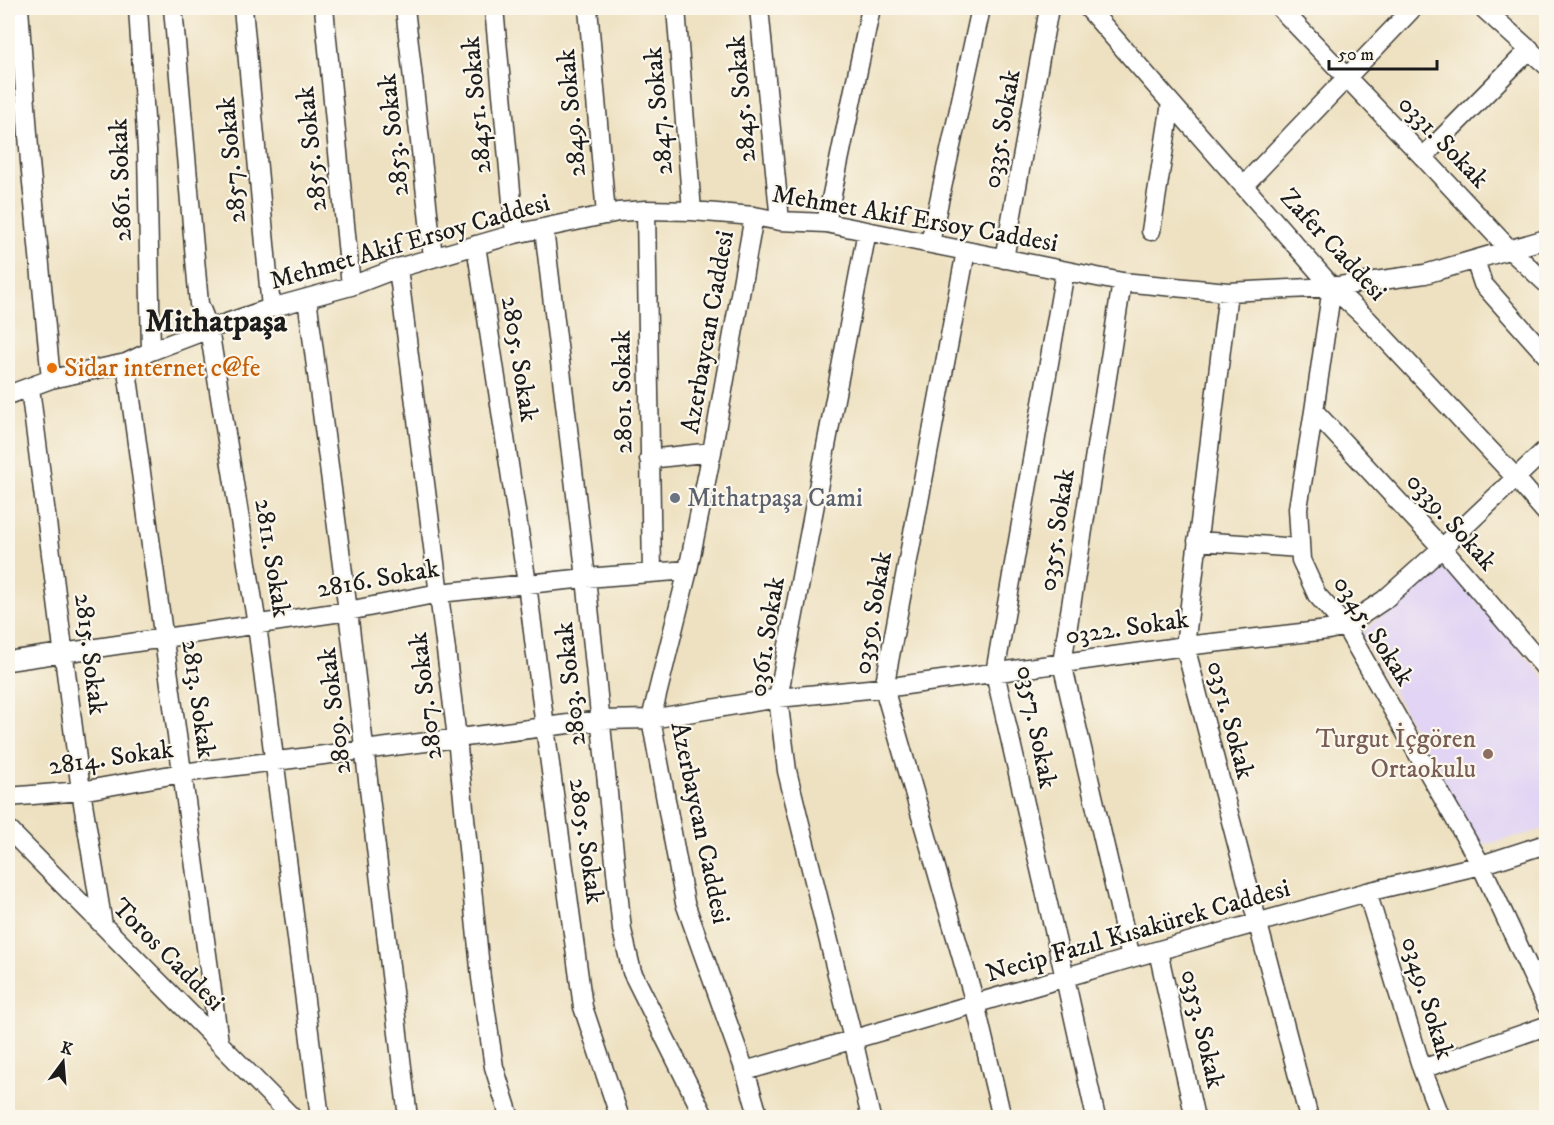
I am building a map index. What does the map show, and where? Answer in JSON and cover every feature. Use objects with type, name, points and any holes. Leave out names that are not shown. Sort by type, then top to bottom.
[{"type":"street","points":[[19,8],[30,162],[51,380]]},
{"type":"street","name":"2861. Sokak","points":[[138,8],[147,150],[151,351]]},
{"type":"street","name":"2811. Sokak","points":[[172,8],[199,304],[209,329],[257,625],[320,1118]]},
{"type":"street","name":"2857. Sokak","points":[[243,8],[272,308]]},
{"type":"street","name":"2855. Sokak","points":[[324,8],[351,286]]},
{"type":"street","name":"2853. Sokak","points":[[405,8],[434,257]]},
{"type":"street","name":"28451. Sokak","points":[[494,8],[515,234]]},
{"type":"street","name":"2849. Sokak","points":[[588,8],[606,215]]},
{"type":"street","name":"2847. Sokak","points":[[676,8],[693,211]]},
{"type":"street","name":"2845. Sokak","points":[[759,8],[780,221]]},
{"type":"street","points":[[826,223],[871,8]]},
{"type":"street","points":[[930,243],[981,8]]},
{"type":"street","name":"0335. Sokak","points":[[1004,259],[1049,8]]},
{"type":"street","name":"Zafer Caddesi","points":[[1088,8],[1332,287],[1367,319],[1546,513]]},
{"type":"street","name":"0331. Sokak","points":[[1280,8],[1509,249],[1546,283]]},
{"type":"street","points":[[1244,185],[1413,8]]},
{"type":"street","points":[[1483,8],[1546,65]]},
{"type":"street","points":[[1423,157],[1530,49]]},
{"type":"street","points":[[1151,231],[1171,103]]},
{"type":"street","name":"Mehmet Akif Ersoy Caddesi","points":[[8,395],[51,380],[126,363],[209,329],[272,308],[351,286],[434,257],[515,234],[606,215],[646,210],[693,211],[754,216],[780,221],[826,223],[1122,282],[1228,292],[1332,287],[1425,274],[1546,239]]},
{"type":"street","name":"2801. Sokak","points":[[646,210],[652,573]]},
{"type":"street","name":"Azerbaycan Caddesi","points":[[754,216],[712,452],[688,570],[651,719],[685,903],[745,1071],[759,1118]]},
{"type":"street","name":"2803. Sokak","points":[[544,229],[586,578],[622,930],[632,972],[705,1118]]},
{"type":"street","name":"0361. Sokak","points":[[867,231],[778,698],[787,771],[871,1118]]},
{"type":"street","name":"2805. Sokak","points":[[476,245],[527,584],[583,1007],[620,1118]]},
{"type":"street","name":"0359. Sokak","points":[[966,251],[884,688],[975,1003],[1002,1118]]},
{"type":"street","points":[[1475,260],[1483,284],[1546,355]]},
{"type":"street","name":"2807. Sokak","points":[[398,268],[457,738],[483,989],[494,1067],[510,1118]]},
{"type":"street","name":"0357. Sokak","points":[[1065,271],[995,673],[1096,1118]]},
{"type":"street","name":"0355. Sokak","points":[[1122,282],[1062,663],[1131,958]]},
{"type":"street","name":"0345. Sokak","points":[[1332,287],[1298,508],[1301,560],[1317,595],[1344,626],[1481,865],[1546,1005]]},
{"type":"street","name":"0351. Sokak","points":[[1228,292],[1185,646],[1309,1118]]},
{"type":"street","name":"2809. Sokak","points":[[308,298],[365,750],[408,1118]]},
{"type":"street","name":"2813. Sokak","points":[[126,363],[219,1042]]},
{"type":"street","name":"2815. Sokak","points":[[30,388],[81,791],[103,925]]},
{"type":"street","name":"0339. Sokak","points":[[1314,411],[1442,548],[1546,669]]},
{"type":"street","name":"0322. Sokak","points":[[651,719],[778,698],[884,688],[1185,646],[1328,630],[1344,626],[1384,600],[1546,449]]},
{"type":"street","points":[[649,459],[712,452]]},
{"type":"street","points":[[1197,541],[1300,548]]},
{"type":"street","name":"2816. Sokak","points":[[8,661],[348,611],[439,593],[688,570]]},
{"type":"street","name":"2814. Sokak","points":[[8,797],[81,791],[182,773],[600,720],[651,719]]},
{"type":"street","name":"Toros Caddesi","points":[[8,829],[219,1042],[286,1116]]},
{"type":"street","name":"Necip Fazıl Kısakürek Caddesi","points":[[745,1071],[1131,958],[1367,892],[1481,865],[1546,844]]},
{"type":"street","name":"0349. Sokak","points":[[1367,892],[1422,1070],[1441,1118]]},
{"type":"street","name":"0353. Sokak","points":[[1158,951],[1195,1118]]},
{"type":"street","points":[[1422,1070],[1546,1026]]},
{"type":"shaded area","name":"Turgut İçgören Ortaokulu","points":[[1442,560],[1546,680],[1546,829],[1480,846],[1361,634]]},
{"type":"place","name":"Sidar internet c@fe","points":[[52,368]]},
{"type":"place","name":"Mithatpaşa Cami","points":[[675,498]]},
{"type":"place","name":"Turgut İçgören Ortaokulu","points":[[1488,754]]},
{"type":"district","name":"Mithatpaşa","points":[[216,322]]}]
